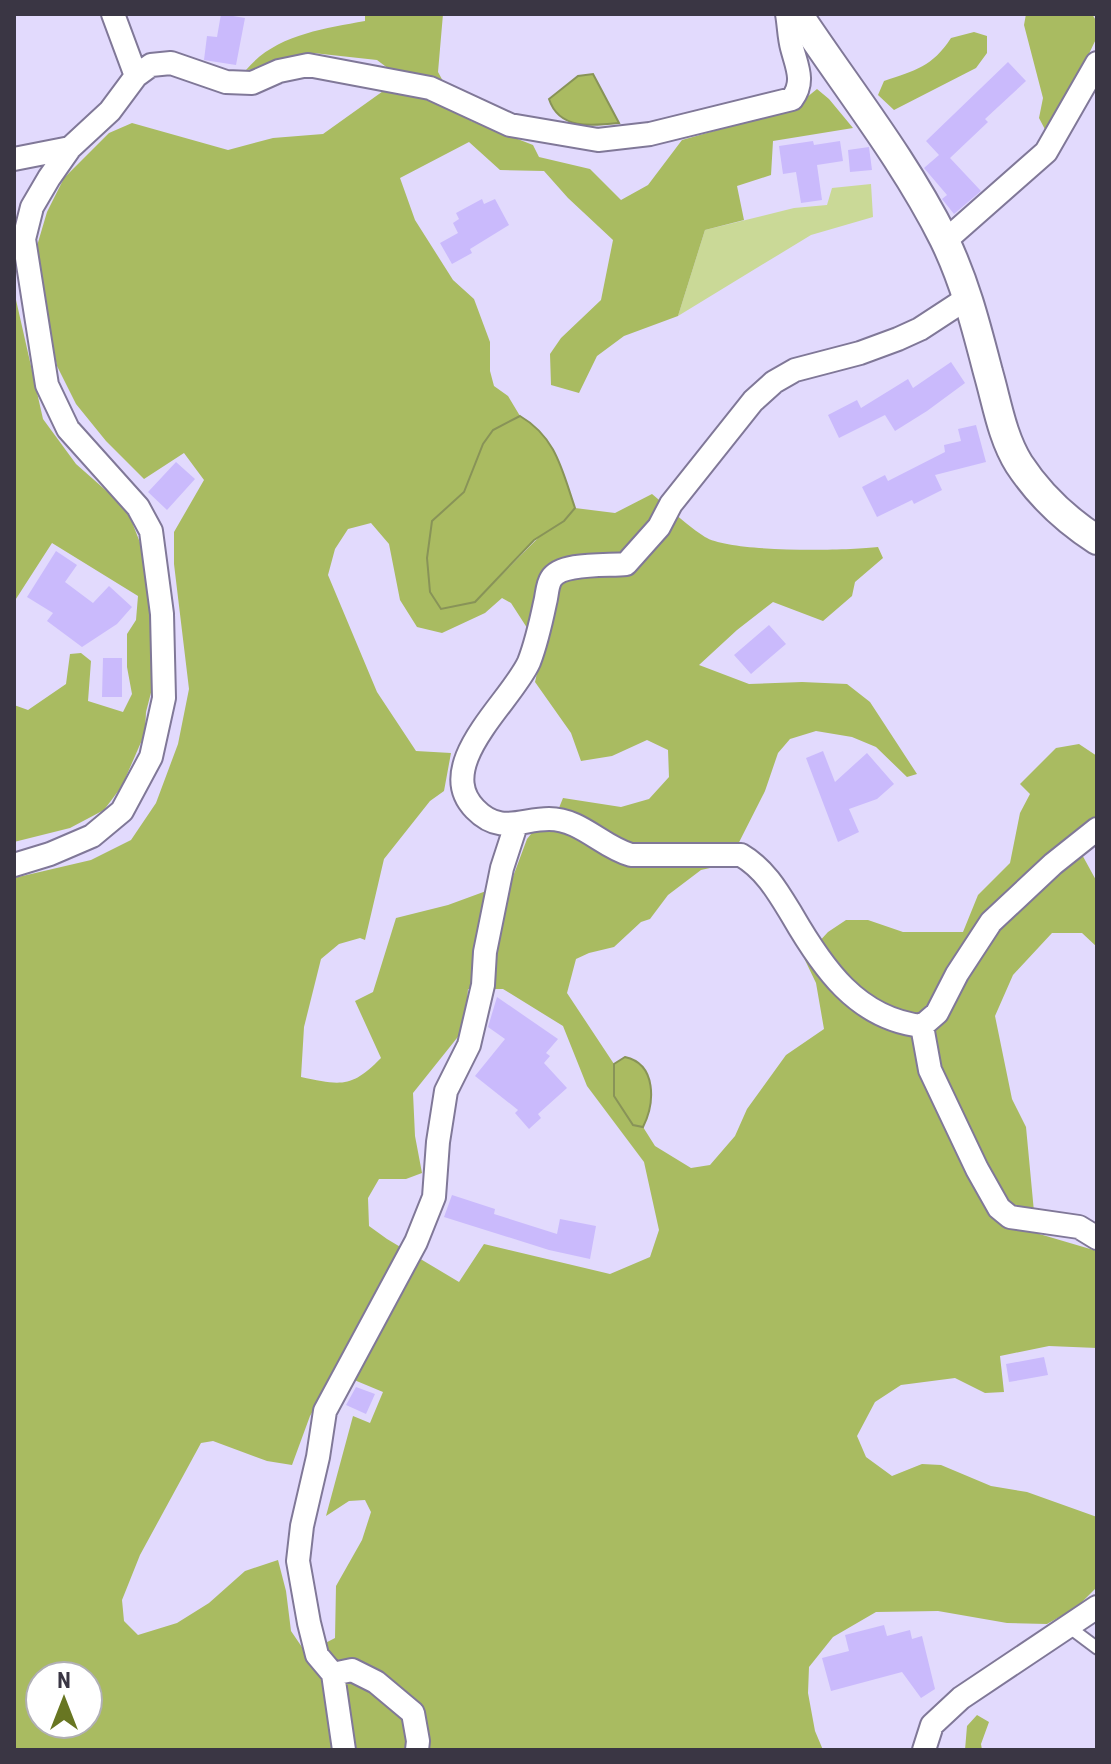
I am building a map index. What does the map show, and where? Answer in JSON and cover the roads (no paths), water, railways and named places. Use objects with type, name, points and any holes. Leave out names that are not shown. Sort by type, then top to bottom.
[{"type":"street","points":[[113,14],[136,76]]},
{"type":"street","points":[[14,865],[92,836],[122,811],[151,757],[164,698],[162,614],[151,531],[138,507],[68,429],[47,385],[38,337],[24,239],[32,207],[70,148],[110,111],[136,76],[151,65],[171,63],[226,82],[252,83],[279,71],[308,65],[430,88],[510,125],[598,140],[650,134],[792,99],[799,90],[800,77],[787,14]]},
{"type":"street","points":[[798,14],[921,195],[945,241],[969,297],[1001,420],[1018,463],[1052,506],[1097,540]]},
{"type":"street","points":[[945,241],[1046,152],[1097,63]]},
{"type":"street","points":[[14,159],[70,148]]},
{"type":"street","points":[[969,297],[920,329],[898,339],[860,353],[795,370],[774,382],[753,401],[671,504],[659,527],[626,564],[563,569],[551,579],[529,662],[509,696],[476,738],[464,761],[462,779],[466,797],[476,810],[492,821],[516,825],[550,819],[576,824],[616,851],[631,855],[741,855],[753,862],[775,887],[812,949],[838,984],[863,1006],[900,1024],[922,1026],[937,1013],[957,974],[991,922],[1053,864],[1097,829]]},
{"type":"street","points":[[344,1750],[333,1674],[317,1655],[298,1561],[302,1526],[325,1411],[416,1242],[434,1197],[446,1091],[469,1045],[483,985],[485,952],[502,868],[516,825]]},
{"type":"street","points":[[922,1026],[930,1070],[999,1208],[1010,1217],[1079,1227],[1097,1238]]},
{"type":"street","points":[[924,1750],[932,1725],[961,1698],[1097,1607]]},
{"type":"street","points":[[333,1674],[352,1670],[376,1682],[413,1713],[417,1750]]},
{"type":"lane","points":[[1069,1627],[1097,1648]]}]
